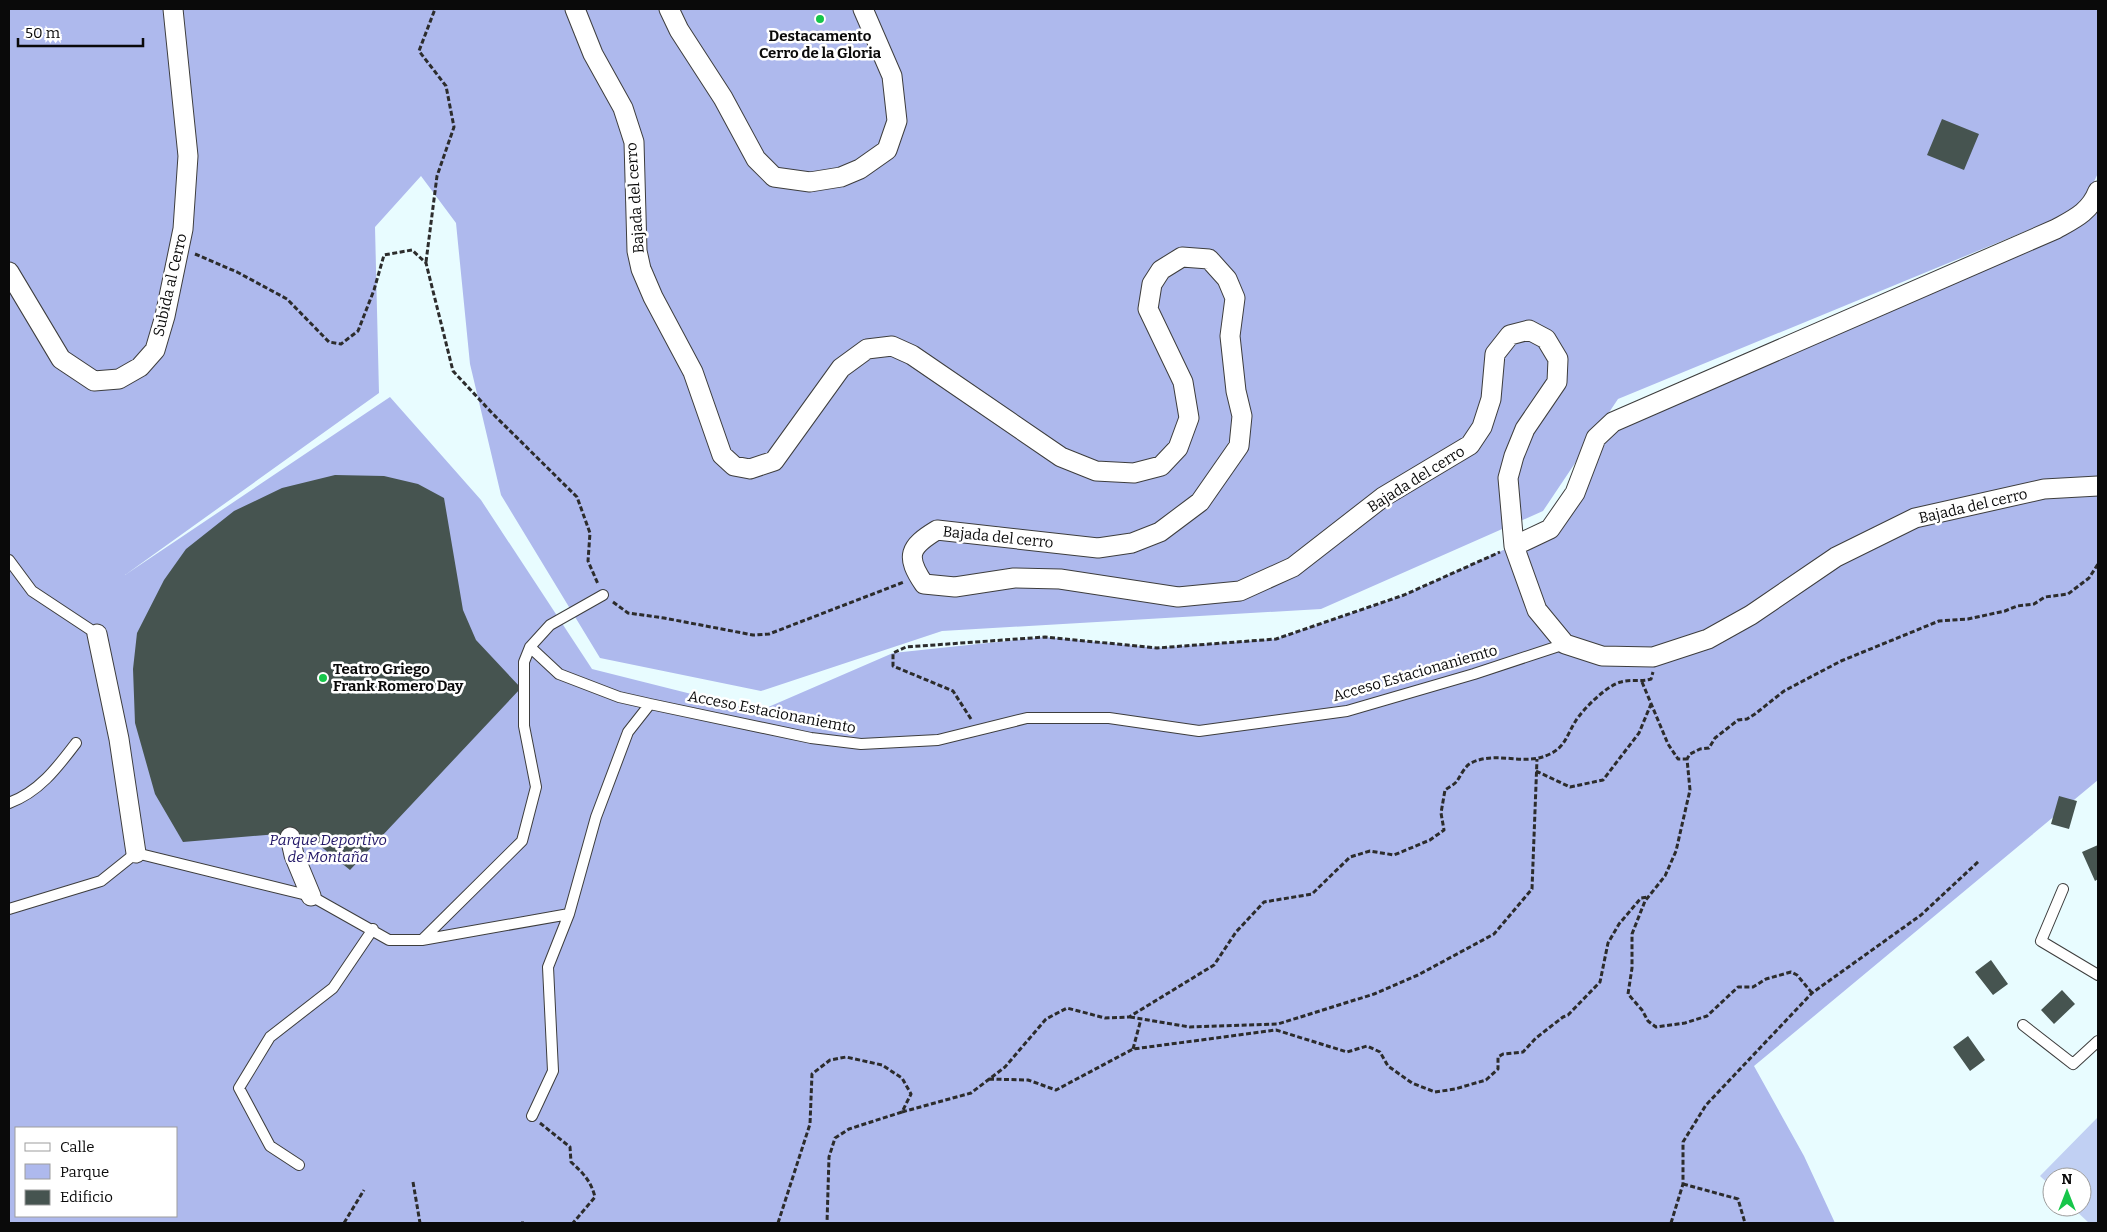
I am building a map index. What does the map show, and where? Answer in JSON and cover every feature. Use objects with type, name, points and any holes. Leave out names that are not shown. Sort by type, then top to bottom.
[{"type":"street","name":"Subida al Cerro","points":[[9,272],[61,360],[94,381],[119,378],[140,367],[155,350],[166,316],[183,229],[188,156],[173,9]]},
{"type":"street","name":"Bajada del cerro","points":[[575,9],[593,54],[623,108],[634,142],[637,251],[641,269],[653,297],[693,372],[722,455],[734,466],[750,469],[774,461],[841,368],[867,349],[892,346],[912,355],[1061,457],[1096,471],[1134,473],[1161,466],[1178,448],[1189,418],[1183,382],[1148,309],[1152,284],[1161,270],[1182,257],[1209,259],[1227,278],[1235,298],[1230,336],[1236,391],[1242,416],[1239,446],[1200,502],[1160,532],[1132,544],[1098,548],[937,530],[919,541],[912,555],[915,570],[924,584],[955,587],[1014,578],[1032,578],[1060,579],[1178,597],[1240,591],[1293,568],[1383,497],[1470,445],[1482,428],[1491,399],[1495,354],[1510,335],[1528,330],[1546,339],[1558,359],[1557,382],[1526,429],[1514,456],[1508,478],[1514,546],[1537,610],[1565,644],[1602,656],[1653,657],[1708,639],[1751,615],[1836,557],[1915,518],[2044,489],[2098,486]]},
{"type":"street","points":[[670,9],[679,30],[723,98],[756,159],[774,178],[810,182],[841,178],[860,169],[887,150],[897,121],[892,76],[863,9]]},
{"type":"street","points":[[1514,546],[1550,529],[1575,494],[1596,438],[1613,422],[2056,229],[2084,213],[2095,200],[2098,192]]},
{"type":"street","points":[[96,634],[119,739],[136,853]]},
{"type":"street","points":[[290,837],[294,855],[311,896]]},
{"type":"lane","points":[[9,560],[32,591],[96,634]]},
{"type":"lane","points":[[422,940],[522,841],[536,787],[524,726],[524,662],[530,647],[550,625],[603,595]]},
{"type":"lane","name":"Acceso Estacionaniemto","points":[[530,647],[559,674],[619,697],[811,738],[861,744],[938,740],[1026,718],[1109,718],[1199,731],[1347,710],[1474,674],[1565,644]]},
{"type":"lane","points":[[532,1116],[554,1071],[548,967],[569,914],[596,817],[628,732],[650,704]]},
{"type":"lane","points":[[9,803],[24,797],[55,771],[76,743]]},
{"type":"lane","points":[[9,909],[101,881],[136,853],[311,896],[373,929],[389,940],[422,940],[569,914]]},
{"type":"lane","points":[[2063,889],[2041,941],[2098,975]]},
{"type":"lane","points":[[299,1165],[270,1146],[239,1088],[270,1037],[333,988],[373,929]]},
{"type":"lane","points":[[2023,1025],[2073,1064],[2098,1041]]},
{"type":"path","points":[[435,9],[419,51],[446,86],[454,127],[437,176],[426,263],[453,370],[492,413],[578,497],[590,533],[588,561],[603,595],[628,613],[753,635],[769,634],[919,576]]},
{"type":"path","points":[[179,248],[238,272],[287,299],[329,342],[341,344],[358,331],[374,290],[384,255],[412,250],[426,263]]},
{"type":"path","points":[[978,730],[953,692],[893,666],[894,653],[906,647],[1045,637],[1157,648],[1276,639],[1404,595],[1514,546]]},
{"type":"path","points":[[1812,993],[1791,972],[1766,979],[1753,987],[1738,987],[1708,1016],[1685,1023],[1656,1027],[1648,1021],[1642,1010],[1628,994],[1632,968],[1632,934],[1648,897],[1665,876],[1676,851],[1690,790],[1688,760],[1690,754],[1700,749],[1709,748],[1715,738],[1738,720],[1747,719],[1784,692],[1841,661],[1939,621],[1968,619],[2005,611],[2017,606],[2034,604],[2045,597],[2068,594],[2089,578],[2098,564]]},
{"type":"path","points":[[1129,1017],[1214,965],[1236,932],[1264,902],[1312,894],[1350,857],[1370,851],[1394,855],[1430,840],[1444,830],[1441,813],[1445,790],[1456,783],[1470,763],[1495,758],[1526,761],[1537,760],[1550,754],[1564,744],[1575,721],[1596,698],[1620,682],[1642,682],[1651,679],[1653,675],[1653,657]]},
{"type":"path","points":[[1642,682],[1668,744],[1678,759],[1688,760]]},
{"type":"path","points":[[1536,770],[1570,787],[1603,780],[1639,733],[1651,704]]},
{"type":"path","points":[[828,1223],[829,1157],[835,1138],[849,1129],[971,1092],[1005,1067],[1046,1019],[1067,1008],[1105,1018],[1129,1017],[1190,1027],[1278,1024],[1374,994],[1418,975],[1494,934],[1532,889],[1537,760]]},
{"type":"path","points":[[1671,1223],[1682,1184],[1682,1142],[1706,1105],[1812,993],[1921,915],[1979,861]]},
{"type":"path","points":[[989,1079],[1028,1080],[1056,1090],[1133,1049],[1276,1030],[1348,1052],[1366,1046],[1380,1052],[1388,1066],[1412,1084],[1435,1092],[1455,1089],[1486,1080],[1498,1069],[1498,1058],[1503,1054],[1523,1052],[1536,1038],[1562,1017],[1568,1016],[1600,982],[1608,943],[1619,924],[1641,898],[1648,897]]},
{"type":"path","points":[[1133,1049],[1141,1019]]},
{"type":"path","points":[[1276,1030],[1278,1024]]},
{"type":"path","points":[[778,1223],[810,1124],[812,1074],[830,1060],[846,1058],[882,1065],[902,1078],[910,1094],[902,1112]]},
{"type":"path","points":[[532,1116],[570,1147],[571,1162],[588,1177],[593,1189],[595,1197],[573,1223]]},
{"type":"path","points":[[413,1182],[420,1223]]},
{"type":"path","points":[[1682,1184],[1738,1199],[1745,1223]]},
{"type":"path","points":[[344,1223],[364,1190]]},
{"type":"green space","name":"Parque Deportivo de Montaña","points":[[9,9],[2098,9],[2098,173],[2082,208],[1618,399],[1543,511],[1321,609],[942,631],[761,691],[600,658],[501,495],[470,364],[456,223],[421,176],[375,227],[379,393],[125,575],[390,397],[481,500],[592,669],[759,711],[893,653],[1045,637],[1157,648],[1276,639],[1404,595],[1550,529],[1613,422],[2084,213],[2098,180],[2098,780],[1754,1066],[1804,1156],[1835,1223],[9,1223]]},
{"type":"shaded area","points":[[2098,1117],[2098,1223],[2089,1223],[2083,1217],[2092,1217],[2092,1167],[2049,1167]]},
{"type":"building","points":[[1942,119],[1979,134],[1964,170],[1927,155]]},
{"type":"building","name":"Teatro Griego Frank Romero Day","points":[[335,475],[384,476],[418,484],[444,498],[463,610],[476,640],[521,688],[350,870],[319,845],[278,834],[183,842],[155,794],[135,723],[133,669],[137,633],[164,580],[186,549],[234,511],[282,488]]},
{"type":"building","points":[[2059,796],[2077,801],[2069,829],[2051,824]]},
{"type":"building","points":[[2098,845],[2098,879],[2095,881],[2082,852]]},
{"type":"building","points":[[1991,960],[2008,984],[1993,995],[1975,972]]},
{"type":"building","points":[[2062,990],[2075,1004],[2054,1024],[2041,1010]]},
{"type":"building","points":[[1968,1036],[1985,1060],[1970,1071],[1953,1047]]},
{"type":"place","name":"Destacamento Cerro de la Gloria","points":[[820,19]]},
{"type":"place","name":"Teatro Griego Frank Romero Day","points":[[323,678]]}]
